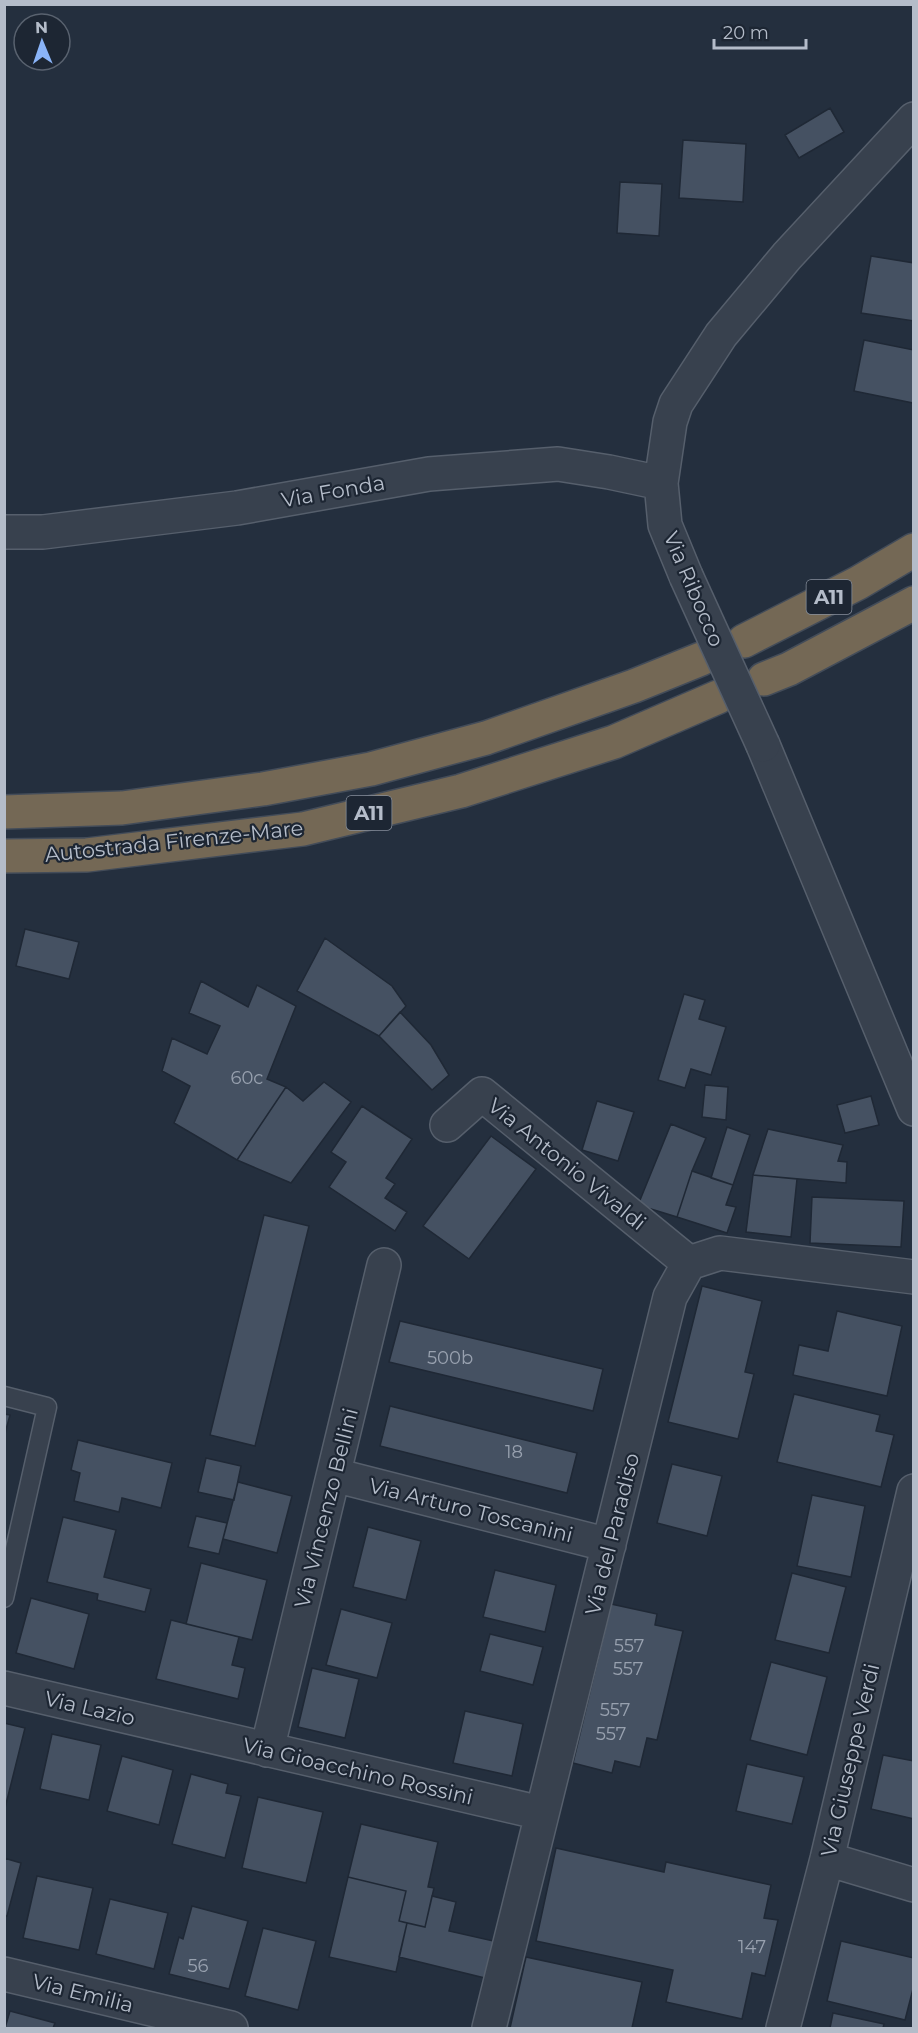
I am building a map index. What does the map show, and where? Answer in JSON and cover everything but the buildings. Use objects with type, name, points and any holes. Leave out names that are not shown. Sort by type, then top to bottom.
[{"type":"highway","name":"A11","points":[[744,641],[858,583],[914,550]]},
{"type":"highway","name":"A11","points":[[764,679],[789,669],[914,603]]},
{"type":"highway","name":"Autostrada Firenze-Mare","points":[[4,812],[122,808],[263,789],[371,769],[486,738],[634,686],[701,658]]},
{"type":"highway","name":"Autostrada Firenze-Mare","points":[[4,856],[87,855],[303,829],[461,791],[614,742],[718,697]]},
{"type":"street","name":"Via Ribocco","points":[[914,119],[787,256],[721,335],[676,404],[670,422],[661,483],[665,525],[763,745],[914,1109]]},
{"type":"street","name":"Via Fonda","points":[[4,532],[44,532],[237,508],[429,474],[558,464],[661,483]]},
{"type":"street","name":"Via Antonio Vivaldi","points":[[447,1125],[482,1094],[689,1263]]},
{"type":"street","points":[[689,1263],[720,1253],[914,1277]]},
{"type":"street","name":"Via del Paradiso","points":[[489,2028],[670,1297],[689,1263]]},
{"type":"street","name":"Via Vincenzo Bellini","points":[[267,1750],[384,1265]]},
{"type":"street","name":"Via Arturo Toscanini","points":[[334,1475],[609,1545]]},
{"type":"street","name":"Via Giuseppe Verdi","points":[[783,2028],[827,1859],[914,1491]]},
{"type":"street","name":"Via Lazio","points":[[4,1688],[175,1729]]},
{"type":"street","name":"Via Gioacchino Rossini","points":[[175,1729],[541,1813]]},
{"type":"street","points":[[827,1859],[914,1885]]},
{"type":"street","name":"Via Emilia","points":[[4,1974],[231,2028]]},
{"type":"lane","points":[[4,1396],[47,1407],[4,1598]]}]
